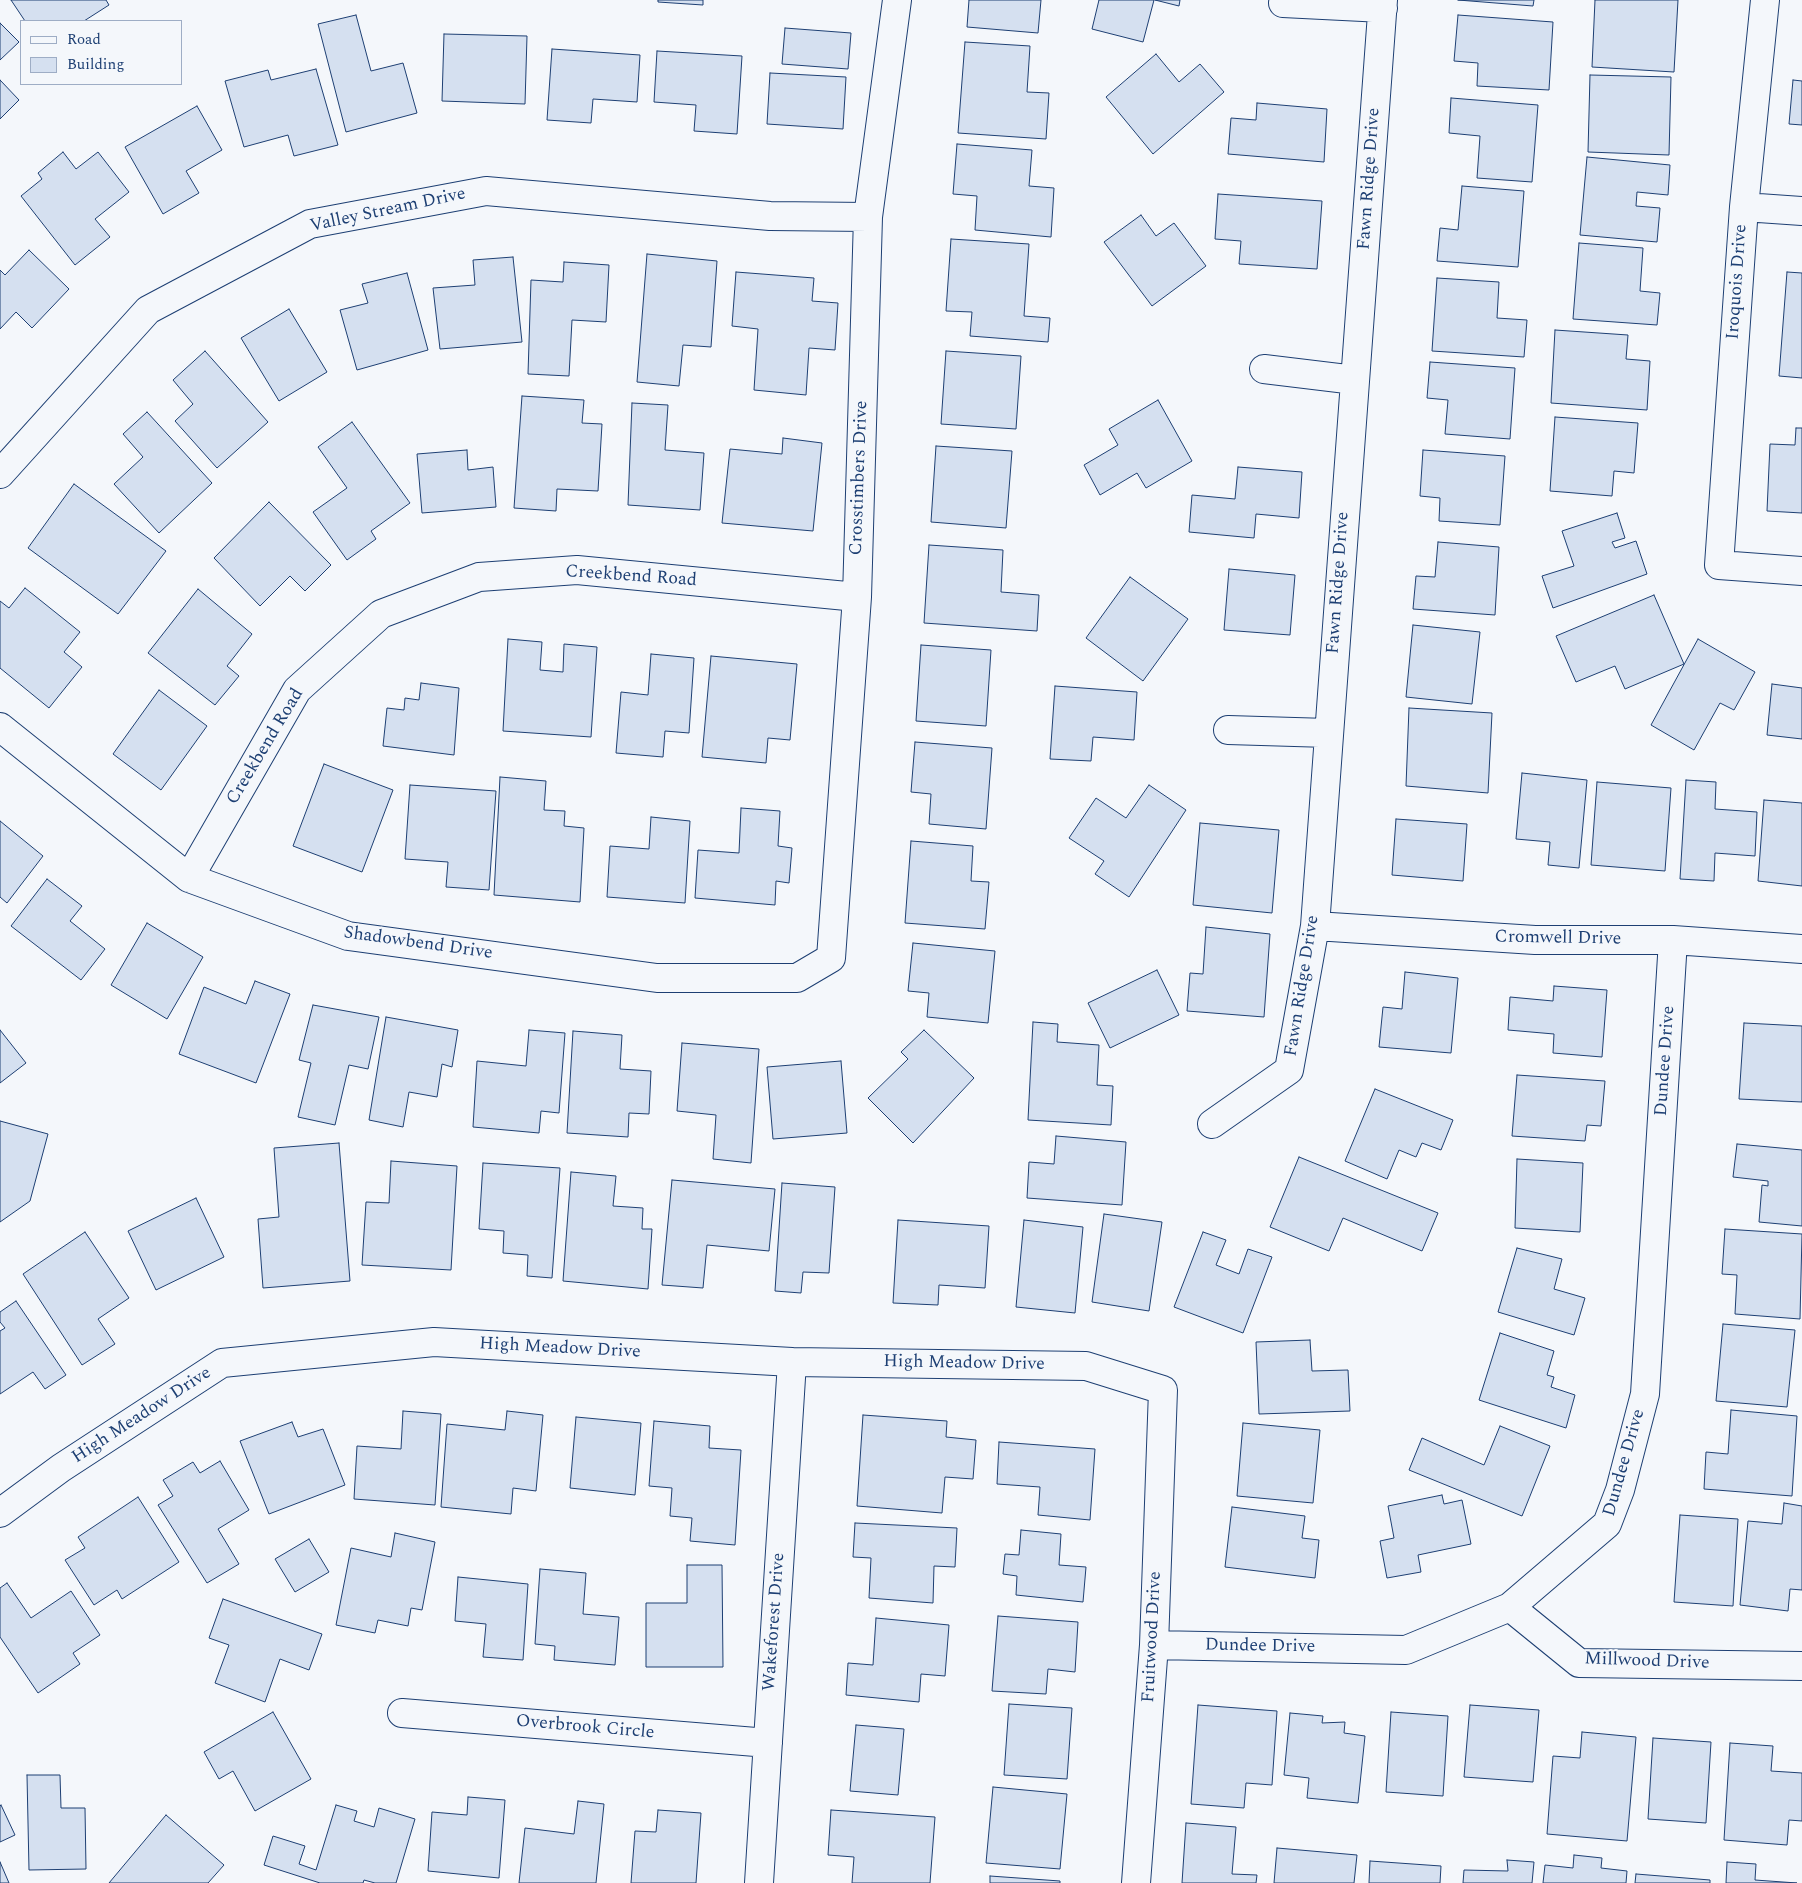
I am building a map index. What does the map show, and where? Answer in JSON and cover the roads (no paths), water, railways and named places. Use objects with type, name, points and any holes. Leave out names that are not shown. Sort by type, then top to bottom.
[{"type":"street","name":"Crosstimbers Drive","points":[[831,958],[857,597],[868,217],[897,0]]},
{"type":"street","name":"Iroquois Drive","points":[[1766,0],[1744,207],[1719,566],[1802,571]]},
{"type":"street","points":[[1284,3],[1383,4]]},
{"type":"street","name":"Fawn Ridge Drive","points":[[1212,1124],[1289,1070],[1315,926],[1383,4]]},
{"type":"street","name":"Valley Stream Drive","points":[[0,474],[148,310],[310,224],[486,192],[770,216],[868,217]]},
{"type":"street","points":[[1744,207],[1802,211]]},
{"type":"street","points":[[1264,369],[1355,380]]},
{"type":"street","name":"Creekbend Road","points":[[189,878],[297,690],[380,614],[479,577],[577,570],[857,597]]},
{"type":"street","name":"Shadowbend Drive","points":[[0,726],[189,878],[348,936],[657,978],[797,978],[831,958]]},
{"type":"street","points":[[1228,730],[1328,733]]},
{"type":"street","name":"Cromwell Drive","points":[[1315,926],[1535,940],[1673,940],[1802,949]]},
{"type":"street","name":"Dundee Drive","points":[[1154,1644],[1406,1650],[1510,1607],[1607,1524],[1620,1490],[1645,1394],[1673,940]]},
{"type":"street","name":"High Meadow Drive","points":[[0,1513],[61,1468],[222,1364],[434,1342],[792,1362],[1086,1366],[1162,1390]]},
{"type":"street","name":"Wakeforest Drive","points":[[759,1883],[792,1362]]},
{"type":"street","name":"Fruitwood Drive","points":[[1136,1883],[1154,1644],[1162,1390]]},
{"type":"street","name":"Millwood Drive","points":[[1510,1607],[1579,1663],[1802,1666]]},
{"type":"street","name":"Overbrook Circle","points":[[402,1713],[768,1743]]}]
